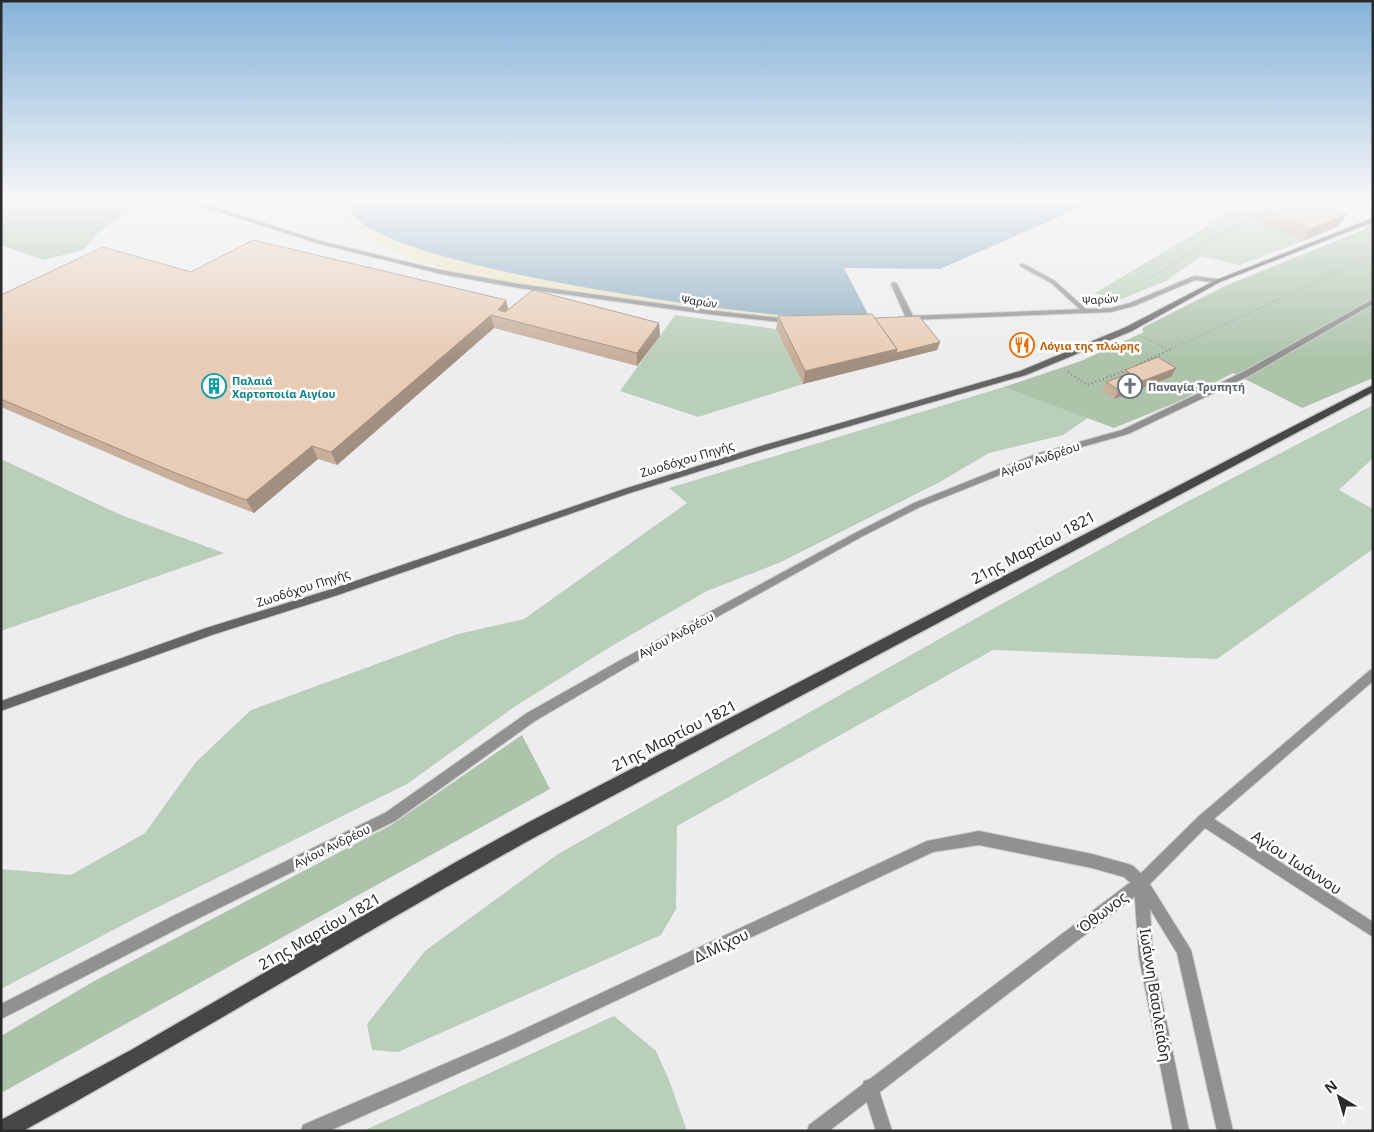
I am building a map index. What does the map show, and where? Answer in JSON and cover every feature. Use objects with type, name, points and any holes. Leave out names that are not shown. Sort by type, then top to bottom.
[{"type":"main road","name":"Ζωοδόχου Πηγής","points":[[1,706],[210,631],[361,583],[627,491],[761,449],[989,384],[1052,362],[1130,329],[1218,281],[1292,252]]},
{"type":"main road","name":"21ης Μαρτίου 1821","points":[[2,1131],[146,1052],[453,873],[534,829],[1373,388]]},
{"type":"street","name":"Ψαρών","points":[[358,252],[441,272],[559,292],[707,312],[793,321]]},
{"type":"street","points":[[1022,265],[1053,282],[1085,311]]},
{"type":"street","name":"Ψαρών","points":[[901,319],[1111,310],[1132,305],[1194,278],[1218,281]]},
{"type":"street","points":[[894,284],[910,318]]},
{"type":"street","name":"Αγίου Ανδρέου","points":[[1,1012],[187,917],[390,817],[476,754],[531,717],[623,664],[917,505],[1039,456],[1125,432],[1246,374],[1373,301]]},
{"type":"street","name":"Όθωνος","points":[[815,1131],[1141,883],[1204,820],[1373,674]]},
{"type":"street","name":"Αγίου Ιωάννου","points":[[1204,820],[1373,930]]},
{"type":"street","name":"Δ.Μίχου","points":[[309,1131],[512,1042],[932,846],[979,838],[1092,861],[1128,872],[1141,883]]},
{"type":"street","name":"Ιωάννη Βασιλειάδη","points":[[1141,883],[1146,957],[1181,1131]]},
{"type":"street","name":"Ιωάννη Βασιλειάδη","points":[[1141,883],[1184,950],[1225,1131]]},
{"type":"street","points":[[870,1088],[884,1131]]},
{"type":"path","points":[[1147,281],[1192,252]]},
{"type":"path","points":[[1052,362],[1087,385],[1129,369],[1373,255]]},
{"type":"path","points":[[1130,329],[1168,350]]},
{"type":"green space","points":[[21,252],[76,252],[44,260]]},
{"type":"green space","points":[[1164,252],[1275,252],[1240,265],[1201,256],[1166,281],[1114,302],[1095,293]]},
{"type":"green space","points":[[1309,252],[1373,252],[1373,378],[1302,408],[1233,373],[1180,401],[1114,428],[1004,387],[1081,361],[1144,332],[1142,330],[1144,327],[1225,286]]},
{"type":"green space","points":[[675,315],[776,329],[803,384],[698,417],[620,391]]},
{"type":"green space","points":[[1017,383],[1062,392],[1095,413],[1063,435],[989,453],[938,483],[781,562],[707,591],[610,647],[514,707],[407,784],[138,917],[1,989],[1,869],[71,875],[145,833],[196,762],[251,710],[458,634],[524,619],[687,503],[669,488]]},
{"type":"green space","points":[[1373,405],[1373,458],[1339,490],[1373,509],[1373,549],[1217,659],[993,650],[677,826],[676,909],[661,935],[398,1052],[372,1050],[367,1024],[425,951],[558,854],[1179,506]]},
{"type":"green space","points":[[1,459],[121,515],[224,553],[1,631]]},
{"type":"green space","points":[[522,735],[550,789],[1,1093],[1,1036],[96,980],[391,825]]},
{"type":"green space","points":[[614,1016],[656,1051],[669,1080],[687,1131],[363,1131]]},
{"type":"sand","points":[[395,252],[429,252],[476,265],[551,281],[629,294],[793,316],[784,324],[494,280],[459,273]]},
{"type":"water","points":[[429,252],[979,252],[940,269],[844,268],[869,316],[793,316],[700,306],[553,282],[479,266]]},
{"type":"building","name":"Παλαιά Χαρτοποιία Αιγίου","points":[[93,252],[120,252],[191,272],[230,252],[303,252],[506,300],[498,310],[505,312],[533,290],[659,323],[637,353],[491,315],[331,452],[312,446],[246,500],[173,472],[1,399],[1,295]]},
{"type":"building","points":[[872,314],[897,349],[805,371],[778,316]]},
{"type":"building","points":[[919,316],[940,342],[896,353],[897,349],[875,318]]},
{"type":"building","points":[[1158,357],[1176,368],[1119,390],[1106,382],[1130,373],[1125,370]]},
{"type":"place","name":"Λόγια της πλώρης","points":[[1022,345]]},
{"type":"place","name":"Παλαιά Χαρτοποιία Αιγίου","points":[[214,386]]},
{"type":"place","name":"Παναγία Τρυπητή","points":[[1130,386]]}]
